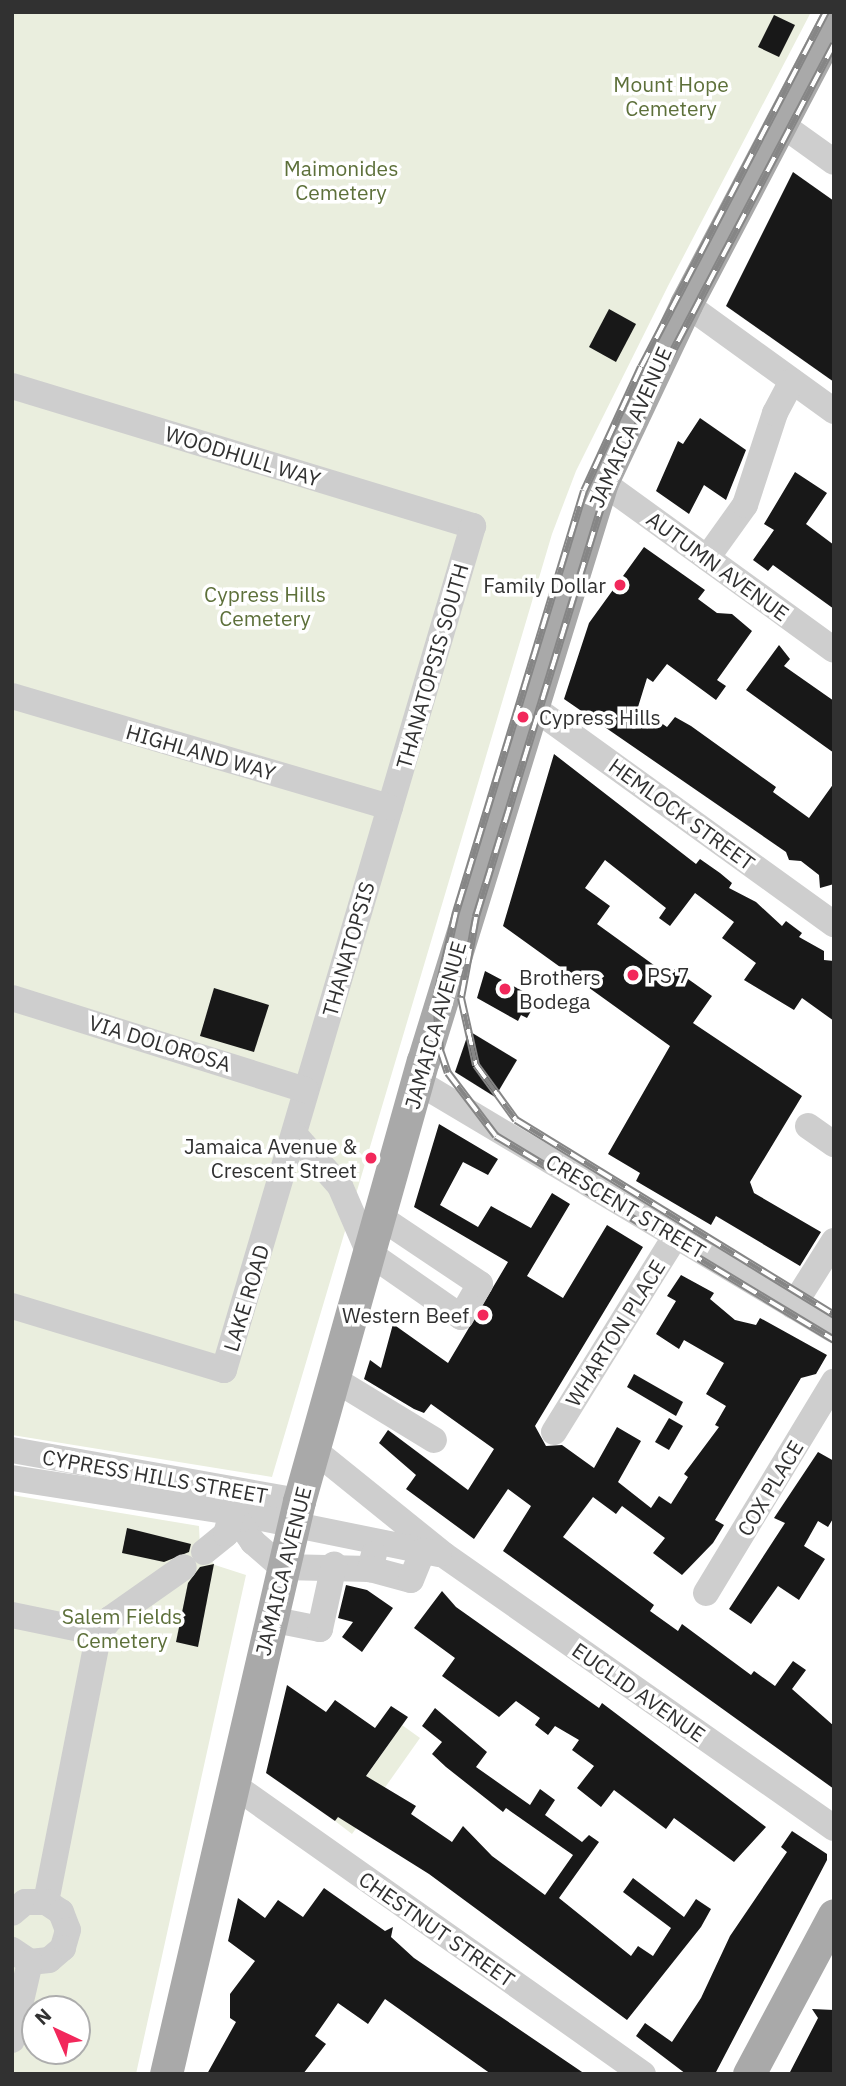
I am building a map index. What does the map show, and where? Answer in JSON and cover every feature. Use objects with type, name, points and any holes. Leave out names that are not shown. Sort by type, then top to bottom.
[{"type":"main road","name":"JAMAICA AVENUE","points":[[166,2074],[296,1512],[418,1082],[530,705],[602,482],[686,304],[834,22]]},
{"type":"main road","points":[[749,2074],[834,1915]]},
{"type":"street","points":[[780,124],[834,162]]},
{"type":"street","points":[[686,304],[834,411]]},
{"type":"street","points":[[707,558],[745,506],[775,413],[792,381]]},
{"type":"street","name":"WOODHULL WAY","points":[[12,386],[473,526]]},
{"type":"street","name":"AUTUMN AVENUE","points":[[602,482],[834,650]]},
{"type":"street","name":"THANATOPSIS SOUTH","points":[[390,807],[473,526]]},
{"type":"street","name":"HIGHLAND WAY","points":[[12,696],[390,807]]},
{"type":"street","name":"HEMLOCK STREET","points":[[530,705],[834,924]]},
{"type":"street","name":"THANATOPSIS","points":[[295,1135],[390,807]]},
{"type":"street","name":"VIA DOLOROSA","points":[[12,998],[306,1090]]},
{"type":"street","name":"CRESCENT STREET","points":[[418,1082],[834,1330]]},
{"type":"street","points":[[808,1126],[834,1144]]},
{"type":"street","points":[[295,1135],[340,1186],[369,1253],[461,1317],[480,1284],[380,1217]]},
{"type":"street","name":"LAKE ROAD","points":[[12,1306],[224,1370],[295,1135]]},
{"type":"street","name":"WHARTON PLACE","points":[[554,1432],[676,1235]]},
{"type":"street","points":[[396,1272],[412,1237]]},
{"type":"street","points":[[793,1306],[834,1241]]},
{"type":"street","points":[[334,1379],[433,1440]]},
{"type":"street","name":"COX PLACE","points":[[706,1593],[834,1382]]},
{"type":"street","name":"CYPRESS HILLS STREET","points":[[12,1450],[235,1502]]},
{"type":"street","name":"EUCLID AVENUE","points":[[314,1450],[434,1553],[834,1828]]},
{"type":"street","name":"CYPRESS HILLS STREET","points":[[12,1478],[235,1502],[296,1512]]},
{"type":"street","points":[[46,1902],[99,1633],[110,1619],[226,1534],[235,1502]]},
{"type":"street","points":[[235,1502],[253,1542],[282,1567],[334,1565],[370,1569],[411,1580],[434,1553]]},
{"type":"street","name":"EUCLID AVENUE","points":[[296,1512],[377,1541],[434,1553]]},
{"type":"street","points":[[370,1569],[377,1541]]},
{"type":"street","points":[[270,1619],[320,1629],[334,1565]]},
{"type":"street","points":[[12,1615],[99,1633]]},
{"type":"street","name":"CHESTNUT STREET","points":[[232,1784],[643,2074]]},
{"type":"street","points":[[12,1913],[25,1902],[46,1902],[66,1920],[66,1939],[49,1960],[21,1956],[12,2040]]},
{"type":"green space","name":"Cypress Hills Cemetery","points":[[12,12],[811,12],[668,286],[576,471],[552,534],[272,1477],[12,1435]]},
{"type":"green space","name":"Salem Fields Cemetery","points":[[12,1495],[199,1526],[200,1547],[215,1565],[246,1575],[136,2074],[12,2074]]},
{"type":"green space","points":[[402,1725],[420,1738],[352,1834],[335,1821]]},
{"type":"building","points":[[774,15],[795,25],[779,57],[758,47]]},
{"type":"building","points":[[793,172],[834,201],[834,382],[726,306]]},
{"type":"building","points":[[609,309],[636,324],[616,362],[589,347]]},
{"type":"building","points":[[700,418],[746,450],[726,500],[704,485],[689,514],[656,491],[678,441],[683,444]]},
{"type":"building","points":[[795,472],[827,493],[806,524],[834,545],[834,609],[773,565],[768,571],[753,560],[774,530],[764,524]]},
{"type":"building","points":[[644,547],[705,590],[698,599],[717,613],[732,614],[752,631],[717,680],[726,686],[716,700],[667,664],[653,682],[647,678],[638,707],[667,727],[675,717],[691,726],[776,787],[773,792],[809,818],[834,783],[834,884],[820,888],[819,875],[801,861],[789,860],[786,852],[564,699],[589,623]]},
{"type":"building","points":[[779,645],[790,659],[784,666],[834,701],[834,753],[746,690]]},
{"type":"building","points":[[554,754],[696,864],[700,859],[720,873],[732,883],[729,888],[756,902],[782,926],[786,921],[802,933],[799,937],[824,951],[824,960],[834,961],[834,1021],[802,998],[794,1010],[744,980],[756,963],[722,938],[734,922],[695,893],[670,926],[659,918],[666,908],[605,860],[585,888],[610,906],[597,924],[669,976],[674,969],[712,996],[693,1023],[802,1096],[750,1182],[754,1193],[821,1232],[800,1266],[716,1216],[711,1225],[636,1181],[640,1173],[608,1154],[670,1046],[503,926]]},
{"type":"building","points":[[485,971],[532,996],[529,1001],[535,1004],[527,1018],[521,1015],[518,1021],[477,998]]},
{"type":"building","points":[[214,988],[269,1005],[254,1052],[200,1036]]},
{"type":"building","points":[[469,1031],[517,1060],[495,1097],[455,1072]]},
{"type":"building","points":[[439,1124],[498,1159],[488,1175],[463,1162],[440,1205],[478,1227],[491,1206],[531,1228],[552,1193],[570,1204],[527,1276],[563,1298],[607,1225],[643,1247],[535,1426],[546,1446],[562,1445],[594,1468],[617,1427],[641,1441],[618,1482],[651,1508],[659,1496],[671,1504],[688,1477],[684,1474],[719,1427],[715,1425],[726,1406],[706,1394],[724,1363],[684,1340],[679,1349],[656,1334],[676,1301],[667,1296],[681,1275],[714,1293],[710,1299],[735,1320],[756,1325],[760,1318],[827,1355],[816,1374],[801,1378],[715,1520],[724,1525],[713,1543],[682,1575],[653,1553],[665,1538],[622,1506],[616,1514],[593,1497],[563,1537],[654,1605],[650,1611],[678,1631],[682,1624],[751,1675],[754,1671],[775,1686],[793,1661],[806,1670],[792,1689],[834,1726],[834,1789],[503,1551],[531,1506],[508,1489],[474,1539],[406,1489],[416,1475],[379,1443],[388,1430],[468,1490],[494,1449],[431,1404],[424,1413],[364,1379],[370,1360],[381,1368],[393,1324],[448,1363],[508,1262],[414,1207]]},
{"type":"building","points":[[634,1374],[683,1402],[676,1416],[627,1387]]},
{"type":"building","points":[[669,1418],[683,1426],[669,1450],[655,1442]]},
{"type":"building","points":[[818,1452],[834,1461],[834,1517],[828,1527],[818,1521],[804,1546],[825,1559],[799,1600],[778,1586],[751,1624],[729,1609],[785,1523],[774,1518]]},
{"type":"building","points":[[127,1528],[191,1544],[189,1552],[164,1562],[122,1553]]},
{"type":"building","points":[[214,1564],[198,1647],[176,1642],[188,1583],[200,1567]]},
{"type":"building","points":[[346,1585],[367,1590],[393,1608],[362,1652],[342,1637],[353,1622],[338,1618]]},
{"type":"building","points":[[442,1591],[456,1607],[599,1708],[602,1703],[766,1827],[734,1862],[674,1818],[666,1829],[614,1790],[601,1807],[577,1788],[594,1766],[572,1750],[579,1740],[555,1726],[548,1735],[535,1725],[540,1718],[516,1701],[499,1717],[442,1676],[455,1658],[414,1628]]},
{"type":"building","points":[[287,1685],[326,1712],[335,1700],[375,1728],[391,1706],[408,1717],[366,1776],[416,1806],[411,1814],[452,1842],[463,1826],[492,1856],[545,1895],[573,1855],[506,1808],[503,1812],[446,1767],[432,1754],[442,1742],[422,1726],[435,1708],[487,1752],[476,1767],[530,1805],[540,1789],[555,1800],[545,1815],[582,1842],[589,1835],[599,1842],[559,1898],[631,1956],[638,1946],[653,1956],[671,1928],[623,1892],[633,1878],[684,1917],[696,1899],[711,1909],[701,1927],[627,2020],[429,1874],[338,1817],[335,1821],[266,1773]]},
{"type":"building","points":[[792,1831],[827,1854],[827,1860],[715,2074],[686,2074],[636,2036],[645,2023],[672,2042],[701,1998],[730,1936],[787,1852],[781,1847]]},
{"type":"building","points":[[324,1888],[385,1931],[393,1927],[391,1937],[414,1958],[585,2074],[491,2074],[385,1999],[368,2024],[338,2003],[315,2036],[326,2044],[303,2074],[207,2074],[236,2022],[230,2018],[230,1994],[255,1961],[228,1941],[238,1898],[265,1918],[278,1900],[303,1917]]},
{"type":"building","points":[[812,2009],[834,2010],[834,2074],[789,2074],[818,2018]]},
{"type":"railway","points":[[826,12],[641,367],[584,491],[456,912],[436,999],[440,1050],[448,1073],[496,1136],[834,1340]]},
{"type":"railway","points":[[834,44],[660,376],[603,501],[476,917],[461,998],[476,1065],[516,1120],[834,1315]]},
{"type":"place","name":"Family Dollar","points":[[620,585]]},
{"type":"place","name":"Cypress Hills","points":[[523,717]]},
{"type":"place","name":"PS 7","points":[[633,975]]},
{"type":"place","name":"Brothers Bodega","points":[[505,989]]},
{"type":"place","name":"Jamaica Avenue & Crescent Street","points":[[371,1158]]},
{"type":"place","name":"Western Beef","points":[[483,1315]]},
{"type":"park label","name":"Mount Hope Cemetery","points":[[671,96]]},
{"type":"park label","name":"Maimonides Cemetery","points":[[341,180]]}]
